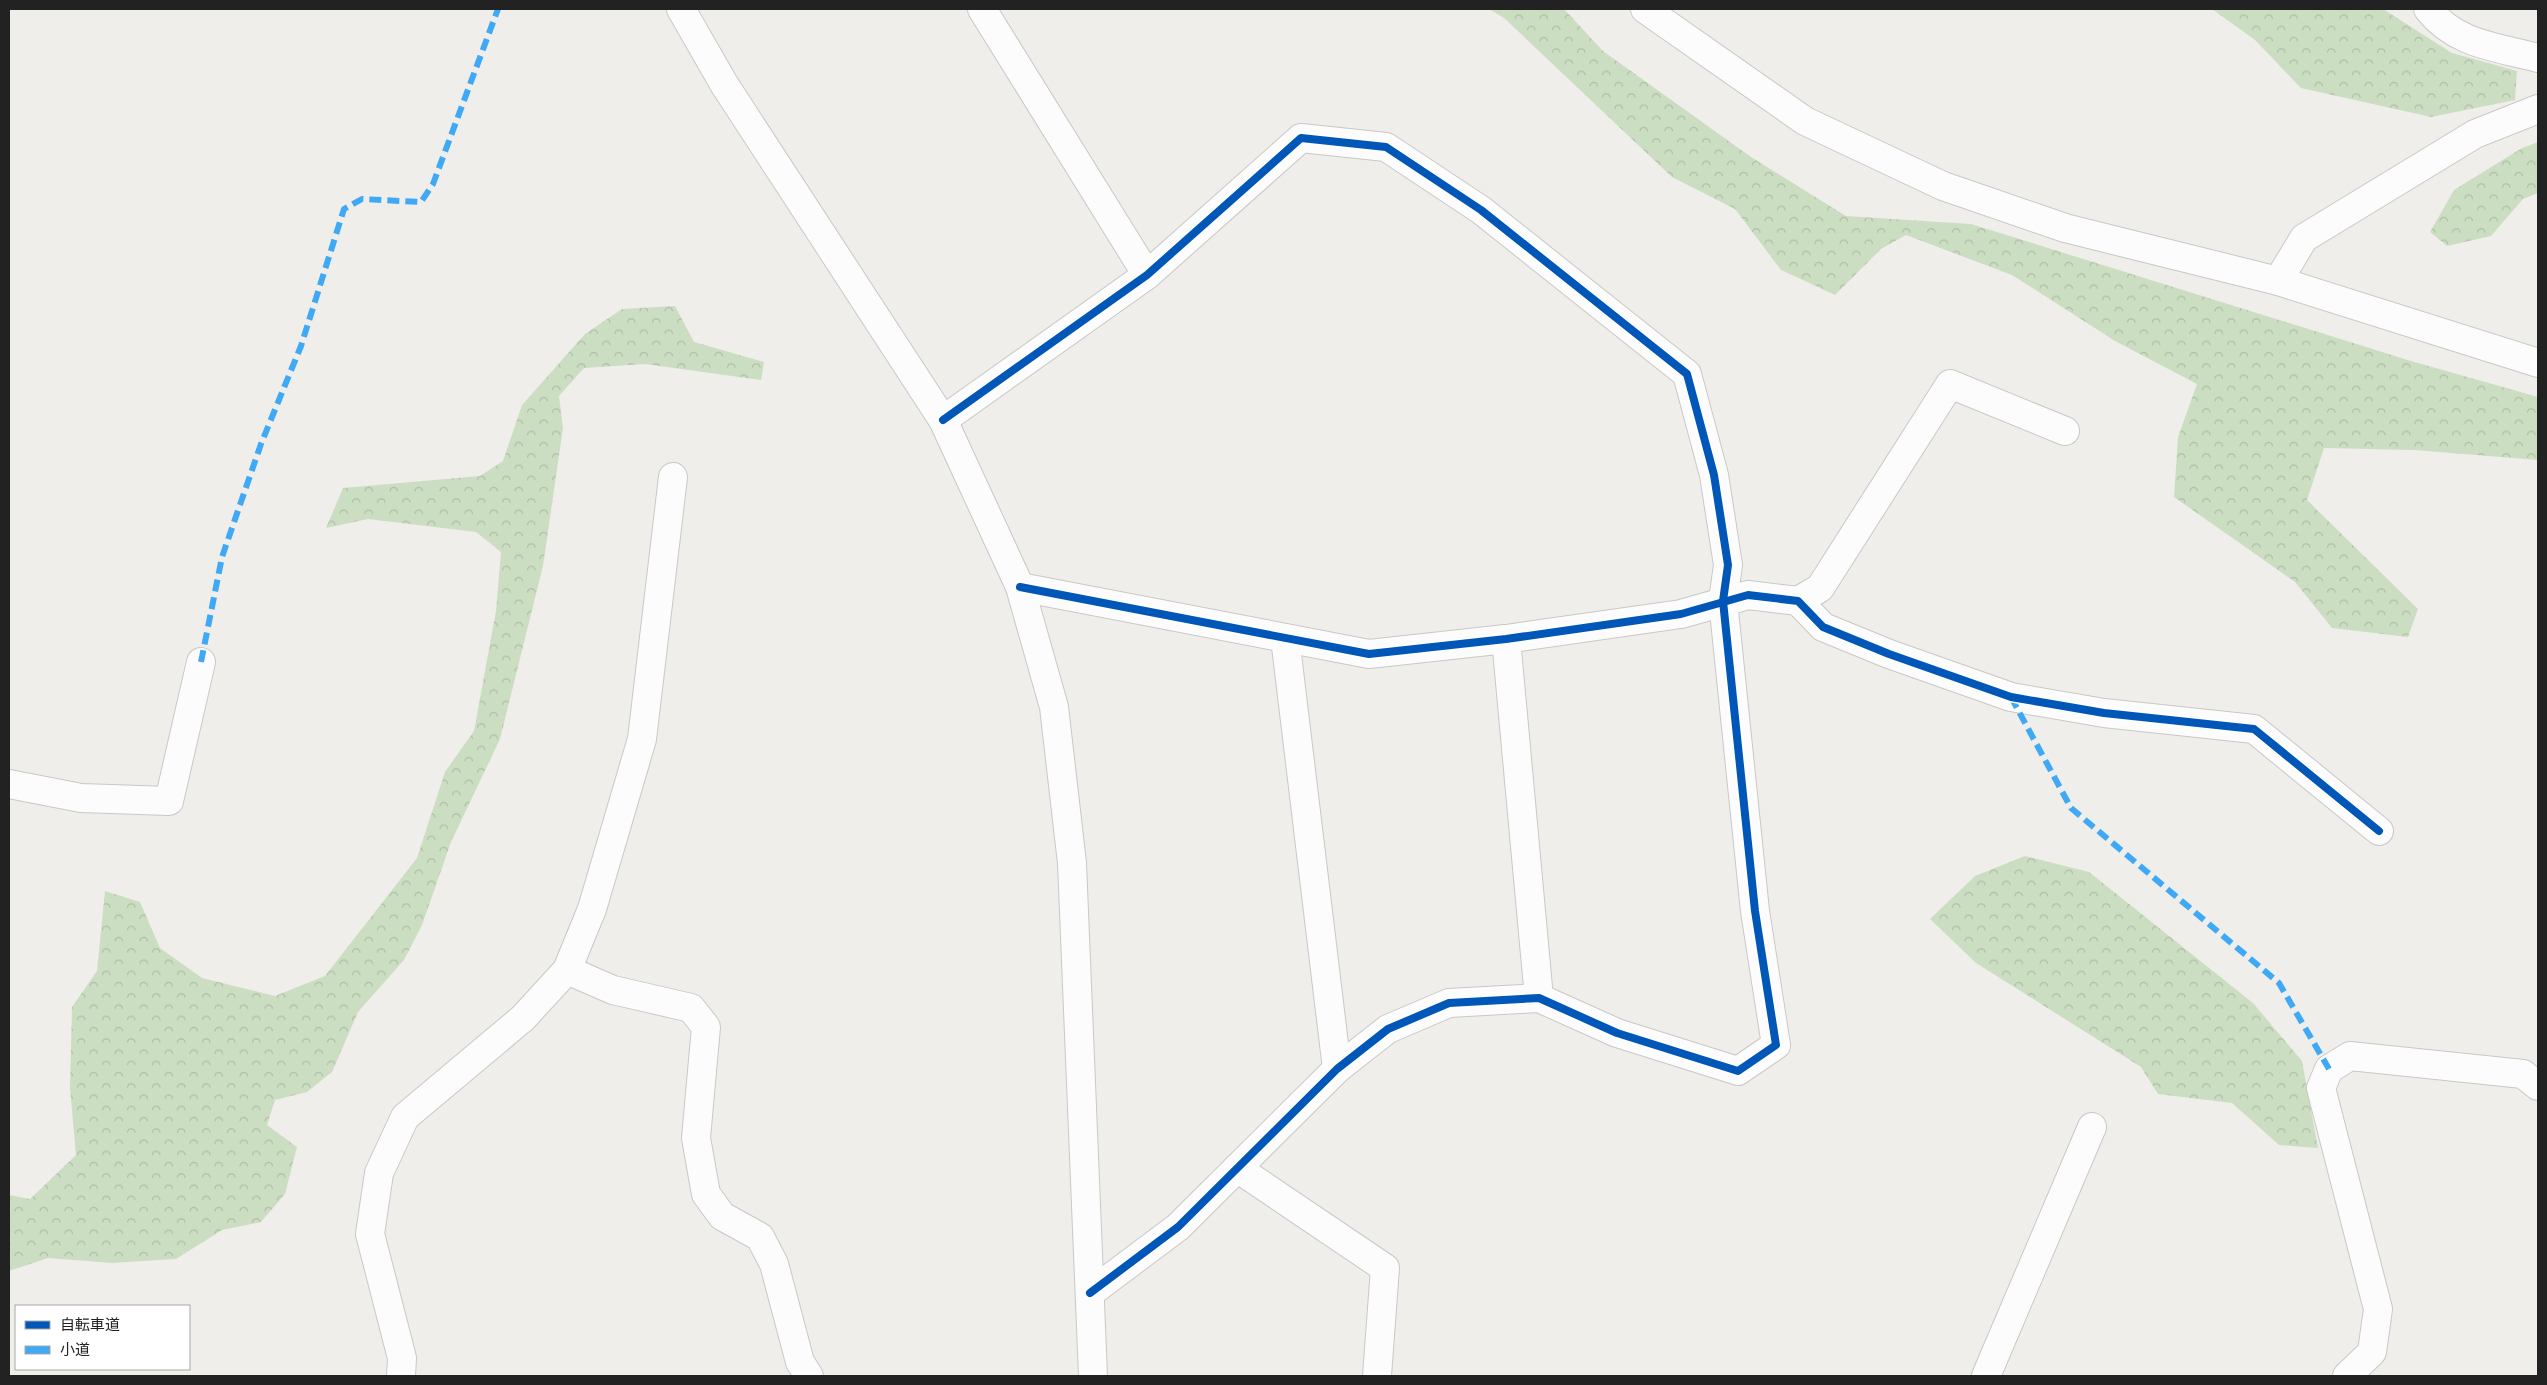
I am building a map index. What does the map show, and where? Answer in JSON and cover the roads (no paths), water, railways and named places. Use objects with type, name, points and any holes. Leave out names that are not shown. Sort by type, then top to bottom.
[{"type":"street","points":[[681,9],[724,84],[943,420],[1020,587],[1054,707],[1072,863],[1093,1376]]},
{"type":"street","points":[[982,9],[1148,276]]},
{"type":"street","points":[[1645,9],[1805,120],[1944,186],[2065,228],[2278,281],[2538,363]]},
{"type":"street","points":[[2428,9],[2438,22],[2484,46],[2538,58]]},
{"type":"street","points":[[2278,281],[2304,238],[2475,134],[2538,109]]},
{"type":"street","points":[[943,420],[1148,276],[1301,138],[1386,147],[1481,210],[1687,374],[1714,475],[1728,566],[1723,601],[1756,911],[1776,1045],[1738,1071],[1617,1033],[1539,998],[1449,1003],[1388,1029],[1337,1069],[1178,1226],[1090,1293]]},
{"type":"street","points":[[1020,587],[1369,654],[1506,639],[1681,614],[1748,595],[1798,601],[1820,588],[1950,384],[2065,431]]},
{"type":"street","points":[[401,1376],[402,1358],[370,1234],[379,1174],[405,1117],[523,1018],[567,970],[592,909],[642,739],[674,477]]},
{"type":"street","points":[[1798,601],[1822,627],[1889,654],[2012,696],[2104,713],[2254,729],[2379,831]]},
{"type":"street","points":[[1285,638],[1337,1069]]},
{"type":"street","points":[[1506,639],[1539,998]]},
{"type":"street","points":[[9,784],[81,798],[168,801],[201,662]]},
{"type":"street","points":[[567,970],[613,990],[691,1008],[706,1027],[696,1138],[706,1194],[722,1216],[760,1237],[774,1264],[800,1362],[809,1376]]},
{"type":"street","points":[[2347,1376],[2372,1352],[2378,1309],[2321,1088],[2328,1069],[2350,1056],[2523,1074],[2538,1086]]},
{"type":"street","points":[[1986,1376],[2092,1127]]},
{"type":"street","points":[[1237,1168],[1385,1268],[1377,1376]]}]
